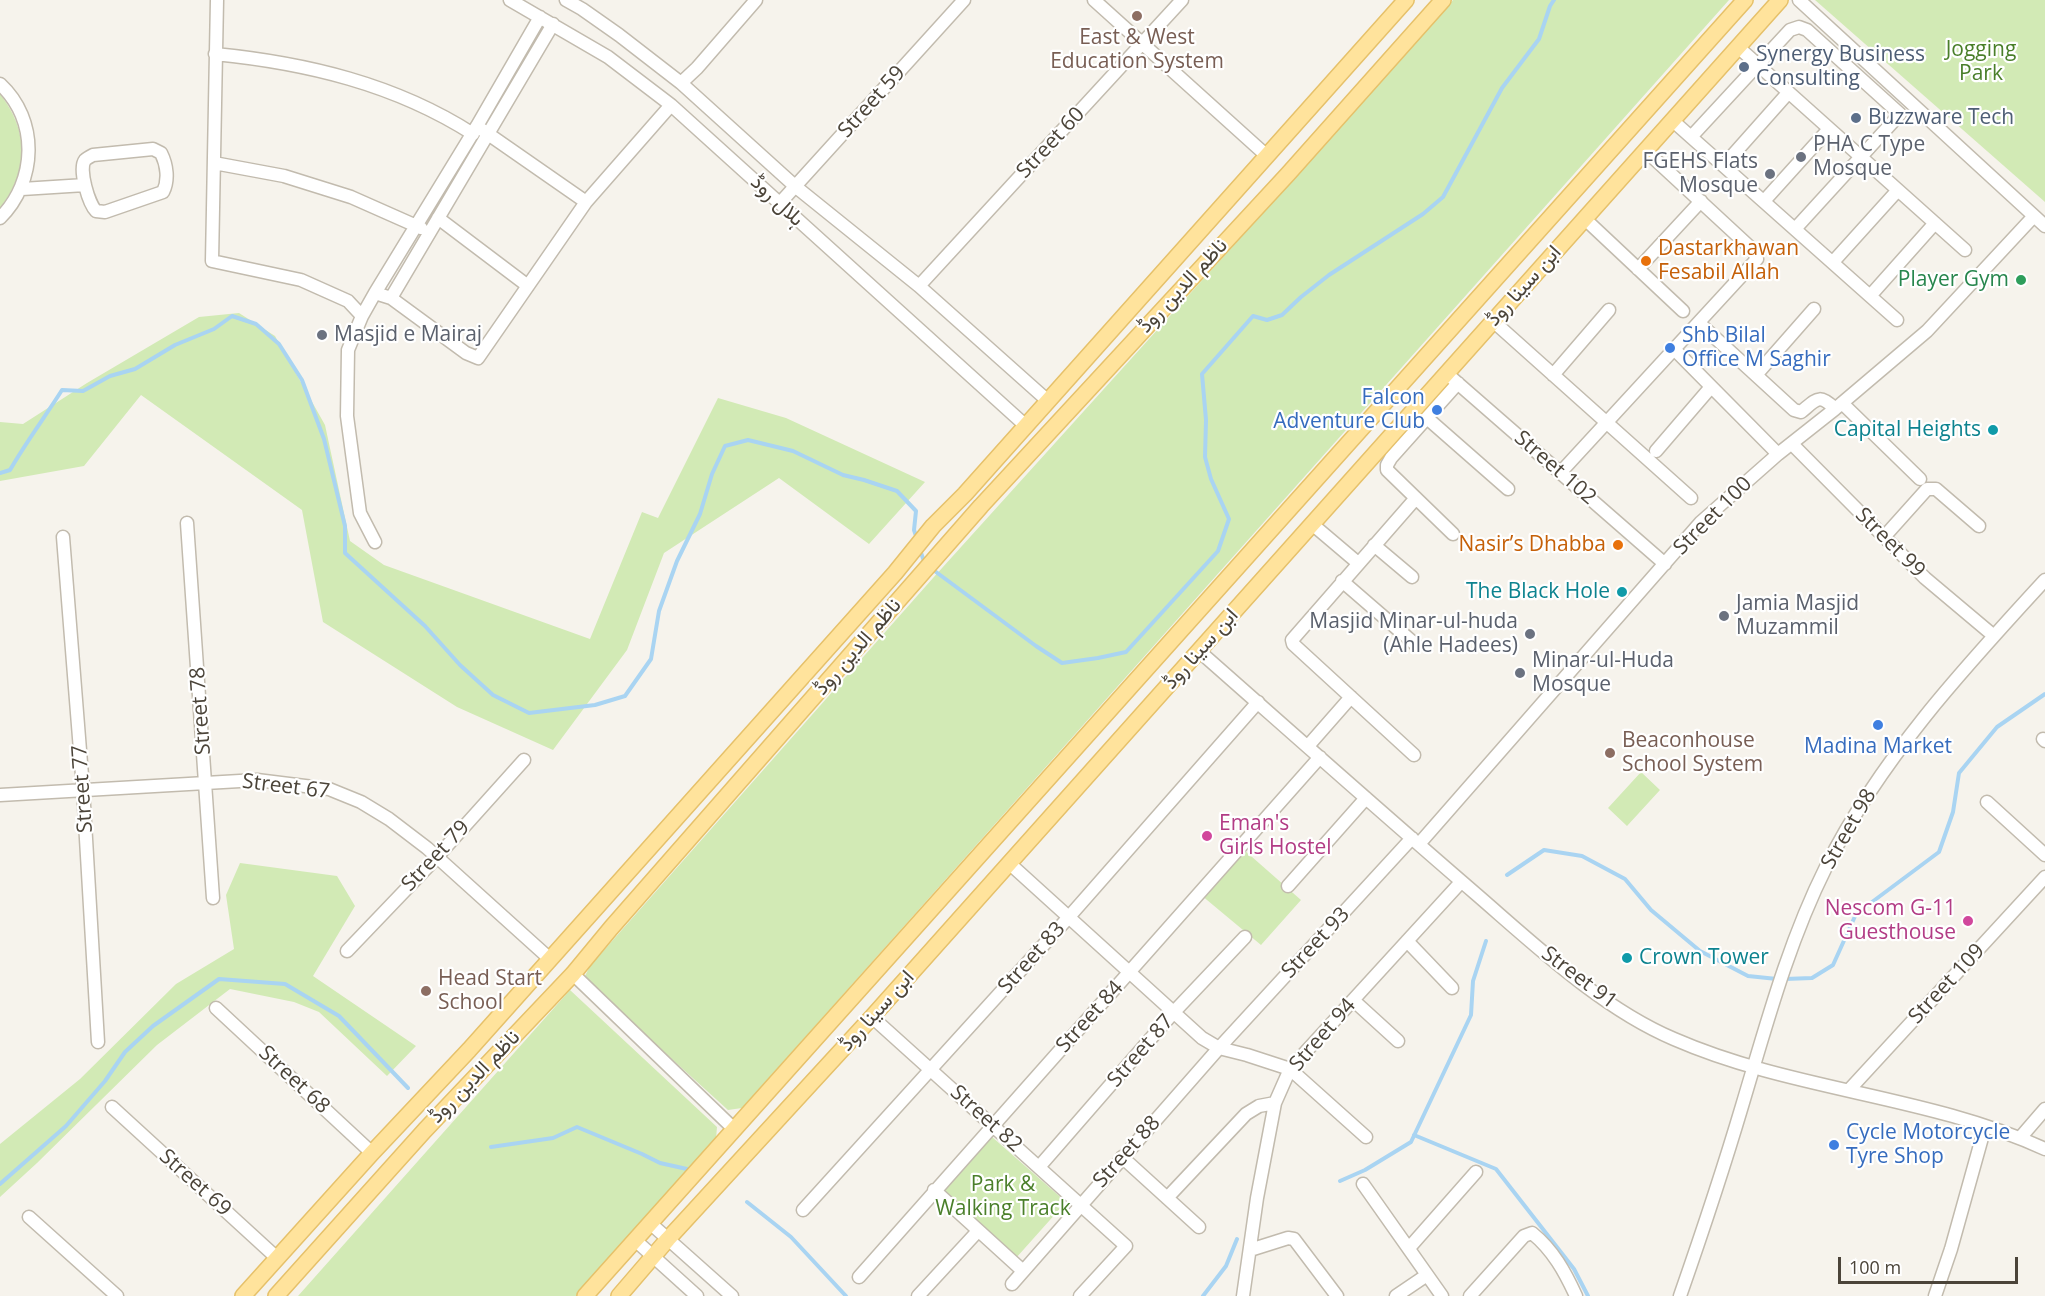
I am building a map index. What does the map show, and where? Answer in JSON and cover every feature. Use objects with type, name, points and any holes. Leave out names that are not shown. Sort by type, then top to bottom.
[{"type":"main road","name":"ناظم الدین روڈ","points":[[243,1296],[407,1114],[469,1050],[896,573],[933,526],[965,494],[1406,0]]},
{"type":"main road","name":"ناظم الدین روڈ","points":[[276,1296],[425,1130],[573,974],[981,506],[1288,174],[1443,0]]},
{"type":"main road","name":"ابن سینا روڈ","points":[[585,1296],[1745,0]]},
{"type":"main road","name":"ابن سینا روڈ","points":[[619,1296],[668,1239],[872,1017],[1312,524],[1452,378],[1493,321],[1673,121],[1774,2]]},
{"type":"main road","points":[[1168,267],[1185,283]]},
{"type":"main road","points":[[965,494],[981,506]]},
{"type":"main road","points":[[1182,628],[1201,649]]},
{"type":"main road","points":[[592,912],[611,928]]},
{"type":"main road","points":[[783,1075],[802,1094]]},
{"type":"main road","points":[[407,1114],[425,1130]]},
{"type":"street","points":[[217,0],[212,261],[301,280],[348,301],[362,316]]},
{"type":"street","name":"ہلال روڈ","points":[[510,0],[608,57],[671,105],[1026,426]]},
{"type":"street","name":"ہلال روڈ","points":[[566,0],[586,4],[681,83],[796,187],[919,286],[1048,401]]},
{"type":"street","points":[[681,83],[697,68],[756,0]]},
{"type":"street","name":"Street 59","points":[[780,203],[964,0]]},
{"type":"street","points":[[1094,0],[1267,156]]},
{"type":"street","name":"Street 60","points":[[919,286],[1182,0]]},
{"type":"street","points":[[1799,0],[2045,226]]},
{"type":"street","points":[[391,298],[438,218],[479,131],[540,16]]},
{"type":"street","points":[[375,542],[360,513],[347,416],[348,350],[362,316],[416,226],[553,24]]},
{"type":"street","points":[[1691,137],[1790,30],[1799,27],[1807,30],[1900,114],[1795,229]]},
{"type":"street","points":[[1738,47],[1965,250]]},
{"type":"street","points":[[215,54],[291,63],[366,83],[402,96],[479,131],[586,202]]},
{"type":"street","points":[[0,84],[9,93],[23,117],[29,144],[28,166],[21,189],[9,209],[0,218]]},
{"type":"street","points":[[1724,165],[1788,93]]},
{"type":"street","points":[[375,293],[391,298],[466,353],[478,358],[586,202],[671,105]]},
{"type":"street","points":[[1673,121],[1898,320]]},
{"type":"street","points":[[1764,201],[1829,129]]},
{"type":"street","points":[[153,149],[161,153],[165,162],[166,185],[163,192],[105,212],[96,211],[90,206],[85,185],[82,167],[85,159],[93,154],[153,149]]},
{"type":"street","points":[[1560,472],[1757,259],[1753,250],[1646,151]]},
{"type":"street","points":[[214,164],[284,176],[351,197],[429,233]]},
{"type":"street","points":[[21,189],[85,185]]},
{"type":"street","points":[[1833,262],[1898,190]]},
{"type":"street","points":[[1638,269],[1701,201]]},
{"type":"street","name":"Street 100","points":[[1415,841],[1701,522],[1778,454],[1839,406],[1927,331],[2034,216]]},
{"type":"street","points":[[438,218],[528,286]]},
{"type":"street","points":[[1585,219],[1683,311]]},
{"type":"street","points":[[1870,296],[1935,223]]},
{"type":"street","points":[[1756,375],[1814,309]]},
{"type":"street","points":[[1553,375],[1609,310]]},
{"type":"street","points":[[1493,321],[1691,498]]},
{"type":"street","points":[[1699,323],[1797,412],[1801,412],[1817,399],[1839,406],[1920,479]]},
{"type":"street","points":[[1674,349],[1778,454]]},
{"type":"street","points":[[1452,378],[1427,418],[1387,465],[1387,470],[1453,534]]},
{"type":"street","name":"Street 102","points":[[1452,378],[1665,564]]},
{"type":"street","points":[[1656,451],[1711,387]]},
{"type":"street","points":[[1427,418],[1508,489]]},
{"type":"street","name":"Street 99","points":[[1792,444],[1925,578],[1994,636]]},
{"type":"street","points":[[1884,537],[1927,489],[1931,488],[1936,489],[1979,526]]},
{"type":"street","points":[[1414,755],[1293,644],[1292,640],[1416,498]]},
{"type":"street","name":"Street 78","points":[[187,523],[213,898]]},
{"type":"street","points":[[1312,524],[1358,563]]},
{"type":"street","name":"Street 77","points":[[63,537],[83,789],[98,1042]]},
{"type":"street","points":[[1374,545],[1412,577]]},
{"type":"street","name":"Street 98","points":[[1680,1296],[1719,1183],[1779,985],[1802,920],[1826,867],[1876,782],[1921,721],[2045,580]]},
{"type":"street","points":[[1342,581],[1416,645]]},
{"type":"street","name":"Street 91","points":[[1201,649],[1320,758],[1561,968],[1633,1017],[1673,1039],[1753,1069],[1911,1104],[2020,1138],[2045,1149]]},
{"type":"street","points":[[1308,746],[1351,697]]},
{"type":"street","name":"Street 83","points":[[803,1210],[932,1070],[1258,702]]},
{"type":"street","name":"Street 84","points":[[859,1277],[1320,758]]},
{"type":"street","name":"Street 79","points":[[347,951],[436,858],[524,760]]},
{"type":"street","name":"Street 67","points":[[0,795],[258,780],[328,789],[361,802],[389,819],[427,848],[550,959]]},
{"type":"street","points":[[1288,886],[1366,798]]},
{"type":"street","points":[[1987,802],[2045,855]]},
{"type":"street","name":"Street 93","points":[[1220,1048],[1415,841]]},
{"type":"street","points":[[1008,863],[1202,1038],[1220,1048],[1290,1069],[1366,1137]]},
{"type":"street","name":"Street 109","points":[[1849,1090],[2045,877]]},
{"type":"street","name":"Street 94","points":[[1243,1296],[1257,1198],[1275,1103],[1290,1069],[1461,882]]},
{"type":"street","name":"Street 87","points":[[1039,1167],[1173,1013],[1245,937]]},
{"type":"street","points":[[1407,941],[1452,987]]},
{"type":"street","points":[[573,974],[734,1129]]},
{"type":"street","points":[[1353,1000],[1398,1041]]},
{"type":"street","name":"Street 68","points":[[216,1008],[372,1153]]},
{"type":"street","name":"Street 82","points":[[872,1017],[1126,1246],[1080,1296]]},
{"type":"street","name":"Street 88","points":[[1012,1284],[1220,1048]]},
{"type":"street","points":[[1167,1197],[1246,1114],[1259,1106],[1275,1103]]},
{"type":"street","name":"Street 69","points":[[112,1107],[277,1258]]},
{"type":"street","points":[[2020,1138],[2045,1109]]},
{"type":"street","points":[[1935,1296],[1951,1249],[1985,1127]]},
{"type":"street","points":[[1122,1157],[1199,1227]]},
{"type":"street","points":[[1409,1248],[1476,1172]]},
{"type":"street","points":[[1363,1184],[1442,1296]]},
{"type":"street","points":[[934,1190],[1023,1271]]},
{"type":"street","points":[[29,1217],[117,1296]]},
{"type":"street","points":[[650,1223],[732,1296]]},
{"type":"street","points":[[918,1296],[978,1231]]},
{"type":"street","points":[[1470,1296],[1524,1236],[1532,1233],[1543,1242],[1561,1264],[1576,1296]]},
{"type":"street","points":[[1250,1250],[1294,1239],[1337,1296]]},
{"type":"street","points":[[635,1240],[697,1296]]},
{"type":"street","points":[[1396,1296],[1427,1275]]},
{"type":"green space","points":[[1453,0],[1729,0],[742,1108],[728,1110],[588,983],[585,976],[590,966],[933,578]]},
{"type":"green space","name":"Jogging Park","points":[[1815,0],[2045,0],[2045,202]]},
{"type":"green space","points":[[0,94],[16,122],[22,151],[16,180],[0,208]]},
{"type":"green space","points":[[239,313],[275,336],[325,425],[350,541],[384,565],[590,639],[642,512],[658,518],[718,398],[786,418],[925,482],[869,544],[779,478],[664,553],[627,650],[553,750],[457,707],[323,622],[302,510],[141,395],[84,466],[0,481],[0,422],[23,424],[199,317]]},
{"type":"green space","points":[[1641,772],[1660,790],[1627,826],[1608,808]]},
{"type":"green space","points":[[1243,849],[1301,900],[1261,945],[1201,895]]},
{"type":"green space","points":[[240,863],[337,876],[355,906],[313,976],[416,1046],[387,1076],[319,1012],[294,1002],[230,989],[157,1045],[0,1197],[0,1144],[80,1079],[176,984],[234,949],[226,895]]},
{"type":"green space","points":[[570,990],[717,1127],[716,1139],[576,1296],[298,1296]]},
{"type":"green space","name":"Park & Walking Track","points":[[991,1136],[1066,1202],[1016,1258],[941,1192]]},
{"type":"waterway","points":[[932,569],[1062,663],[1126,652],[1218,551],[1229,519],[1211,479],[1205,457],[1206,420],[1202,374],[1253,316],[1267,320],[1282,315],[1329,275],[1423,214],[1443,197],[1502,88],[1539,39],[1554,0]]},
{"type":"waterway","points":[[0,473],[10,470],[62,390],[83,391],[110,376],[135,369],[175,345],[214,329],[232,316],[256,324],[279,344],[302,380],[324,439],[345,526],[345,553],[425,626],[460,665],[493,695],[529,713],[595,705],[625,696],[651,659],[659,611],[677,561],[700,514],[712,474],[725,446],[748,440],[793,451],[843,475],[897,491],[916,511],[914,530],[917,539]]},
{"type":"waterway","points":[[920,550],[925,564]]},
{"type":"waterway","points":[[1785,979],[1812,978],[1833,965],[1856,914],[1939,852],[1953,812],[1959,773],[1997,727],[2045,694]]},
{"type":"waterway","points":[[1507,875],[1544,850],[1582,856],[1625,879],[1651,910],[1700,951],[1748,976],[1777,979]]},
{"type":"waterway","points":[[1340,1181],[1365,1170],[1411,1142],[1471,1015],[1473,981],[1486,941]]},
{"type":"waterway","points":[[0,1184],[66,1126],[105,1081],[125,1052],[153,1026],[219,979],[285,984],[339,1016],[408,1088]]},
{"type":"waterway","points":[[491,1147],[553,1138],[577,1127],[660,1163],[687,1169]]},
{"type":"waterway","points":[[1414,1135],[1496,1169],[1574,1269],[1588,1296]]},
{"type":"waterway","points":[[747,1202],[791,1237],[846,1296]]},
{"type":"waterway","points":[[1203,1296],[1226,1266],[1237,1239]]},
{"type":"place","name":"East & West Education System","points":[[1137,16]]},
{"type":"place","name":"Synergy Business Consulting","points":[[1744,67]]},
{"type":"place","name":"Buzzware Tech","points":[[1856,118]]},
{"type":"place","name":"PHA C Type Mosque","points":[[1801,157]]},
{"type":"place","name":"FGEHS Flats Mosque","points":[[1770,174]]},
{"type":"place","name":"Dastarkhawan Fesabil Allah","points":[[1646,261]]},
{"type":"place","name":"Player Gym","points":[[2021,280]]},
{"type":"place","name":"Masjid e Mairaj","points":[[322,335]]},
{"type":"place","name":"Shb Bilal Office M Saghir","points":[[1670,348]]},
{"type":"place","name":"Falcon Adventure Club","points":[[1437,410]]},
{"type":"place","name":"Capital Heights","points":[[1993,430]]},
{"type":"place","name":"Nasir’s Dhabba","points":[[1618,545]]},
{"type":"place","name":"The Black Hole","points":[[1622,592]]},
{"type":"place","name":"Jamia Masjid Muzammil","points":[[1724,616]]},
{"type":"place","name":"Masjid Minar-ul-huda (Ahle Hadees)","points":[[1530,634]]},
{"type":"place","name":"Minar-ul-Huda Mosque","points":[[1520,673]]},
{"type":"place","name":"Madina Market","points":[[1878,725]]},
{"type":"place","name":"Beaconhouse School System","points":[[1610,753]]},
{"type":"place","name":"Eman's Girls Hostel","points":[[1207,836]]},
{"type":"place","name":"Nescom G-11 Guesthouse","points":[[1968,921]]},
{"type":"place","name":"Crown Tower","points":[[1627,958]]},
{"type":"place","name":"Head Start School","points":[[426,991]]},
{"type":"place","name":"Cycle Motorcycle Tyre Shop","points":[[1834,1145]]}]
